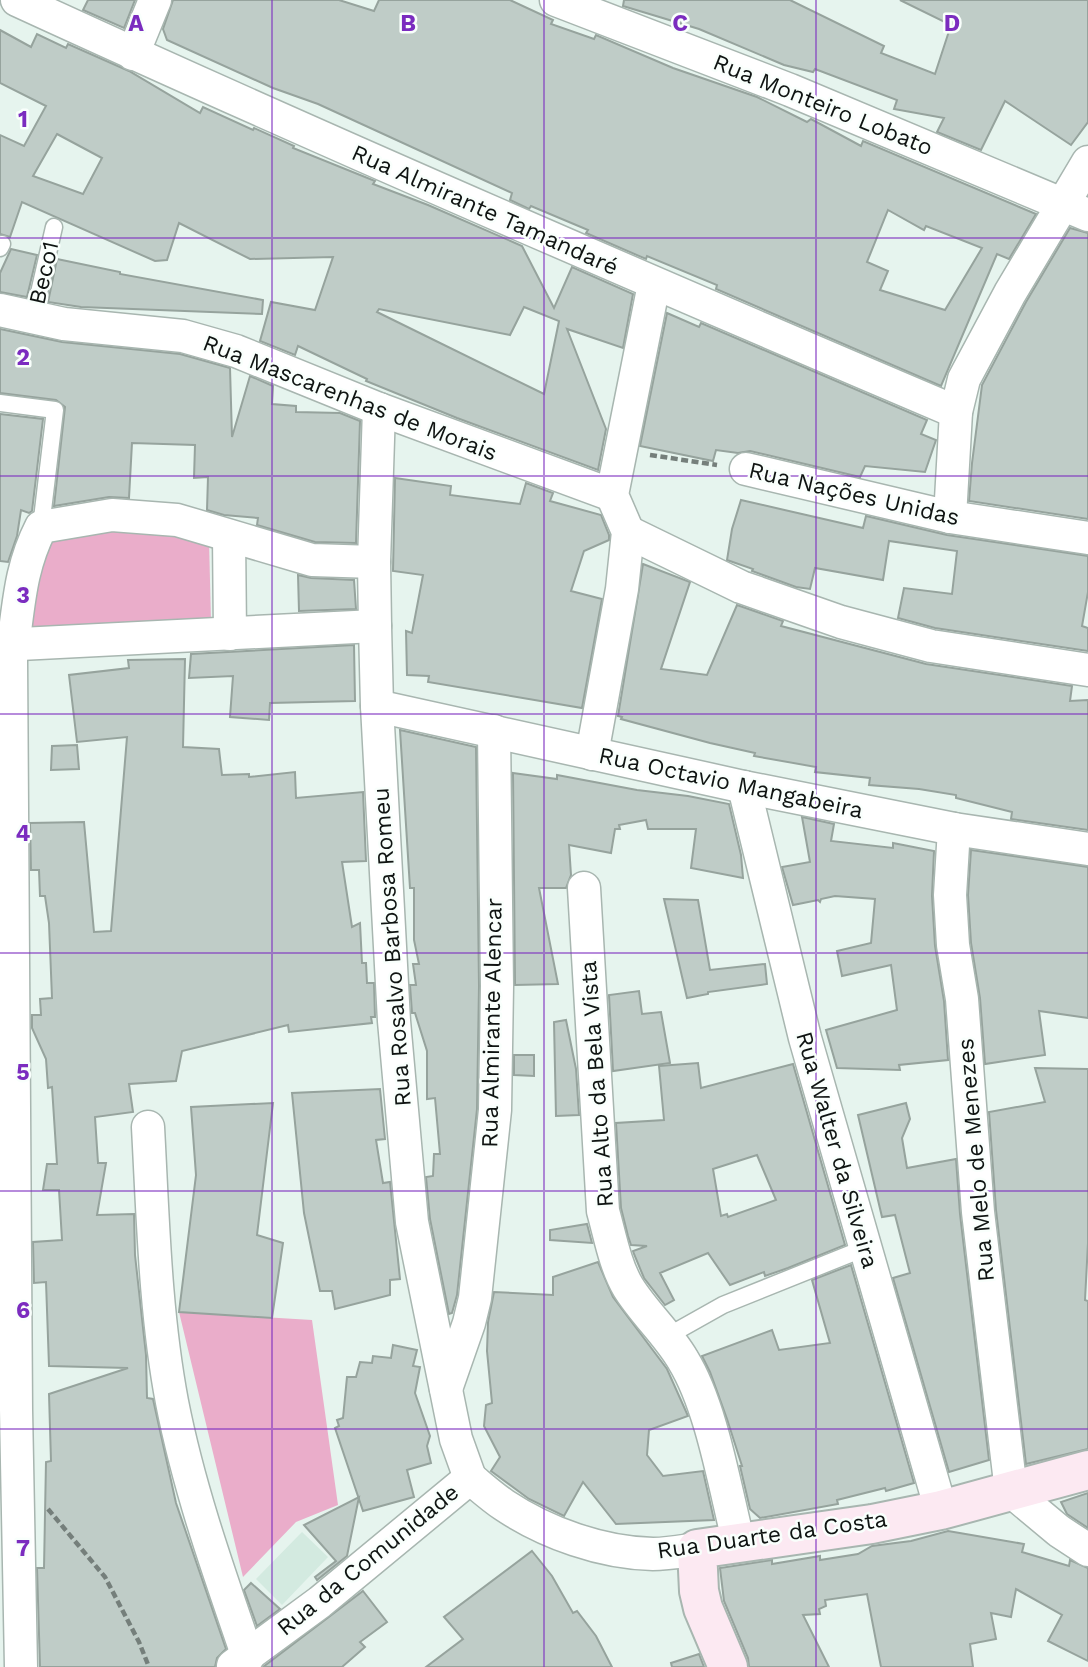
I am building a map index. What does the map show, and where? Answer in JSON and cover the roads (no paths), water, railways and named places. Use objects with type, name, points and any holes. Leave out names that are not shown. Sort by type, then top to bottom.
[{"type":"main road","name":"Rua Duarte da Costa","points":[[697,1549],[872,1524],[941,1510],[1088,1470]]},
{"type":"main road","points":[[697,1549],[699,1591],[703,1608],[728,1667]]},
{"type":"street","name":"Rua Almirante Tamandaré","points":[[17,0],[654,284],[956,412]]},
{"type":"street","points":[[134,54],[155,0]]},
{"type":"street","name":"Rua Monteiro Lobato","points":[[556,0],[790,90],[1075,209]]},
{"type":"street","points":[[950,517],[956,412],[964,379],[1075,209],[1088,162]]},
{"type":"street","points":[[592,754],[622,589],[628,532],[612,495],[654,284]]},
{"type":"street","name":"Rua Mascarenhas de Morais","points":[[0,310],[33,319],[102,329],[183,336],[236,351],[379,410],[612,495]]},
{"type":"street","name":"Rua Rosalvo Barbosa Romeu","points":[[379,410],[374,562],[375,626],[394,1021],[412,1222],[445,1392],[456,1439],[470,1478]]},
{"type":"street","name":"Rua Nações Unidas","points":[[746,469],[950,517],[1088,538]]},
{"type":"street","points":[[21,1667],[10,1616],[16,1470],[11,659],[7,645],[30,547],[41,527],[112,515],[177,520],[312,560],[374,562]]},
{"type":"street","points":[[628,532],[740,587],[841,622],[931,646],[1088,670]]},
{"type":"street","points":[[229,536],[230,634]]},
{"type":"street","points":[[7,645],[375,626]]},
{"type":"street","name":"Rua Octavio Mangabeira","points":[[377,706],[592,754],[954,829],[1088,849]]},
{"type":"street","name":"Rua Almirante Alencar","points":[[445,1392],[475,1298],[495,1110],[497,986],[494,731]]},
{"type":"street","name":"Rua Walter da Silveira","points":[[744,786],[805,1038],[941,1510]]},
{"type":"street","name":"Rua Melo de Menezes","points":[[954,829],[950,895],[953,946],[962,999],[978,1212],[1012,1491]]},
{"type":"street","name":"Rua Alto da Bela Vista","points":[[584,888],[603,1211],[628,1286],[684,1360],[698,1392],[715,1443],[738,1544]]},
{"type":"street","points":[[148,1127],[157,1292],[172,1402],[192,1489],[240,1662]]},
{"type":"street","name":"Rua da Comunidade","points":[[240,1662],[320,1602],[470,1478]]},
{"type":"street","name":"Rua Duarte da Costa","points":[[470,1478],[504,1505],[582,1542],[654,1554],[697,1549]]},
{"type":"street","points":[[1012,1491],[1059,1531],[1088,1550]]},
{"type":"lane","name":"Beco1","points":[[33,319],[54,228]]},
{"type":"lane","points":[[0,403],[55,410],[41,527]]},
{"type":"lane","points":[[666,1337],[723,1305],[864,1248]]}]
